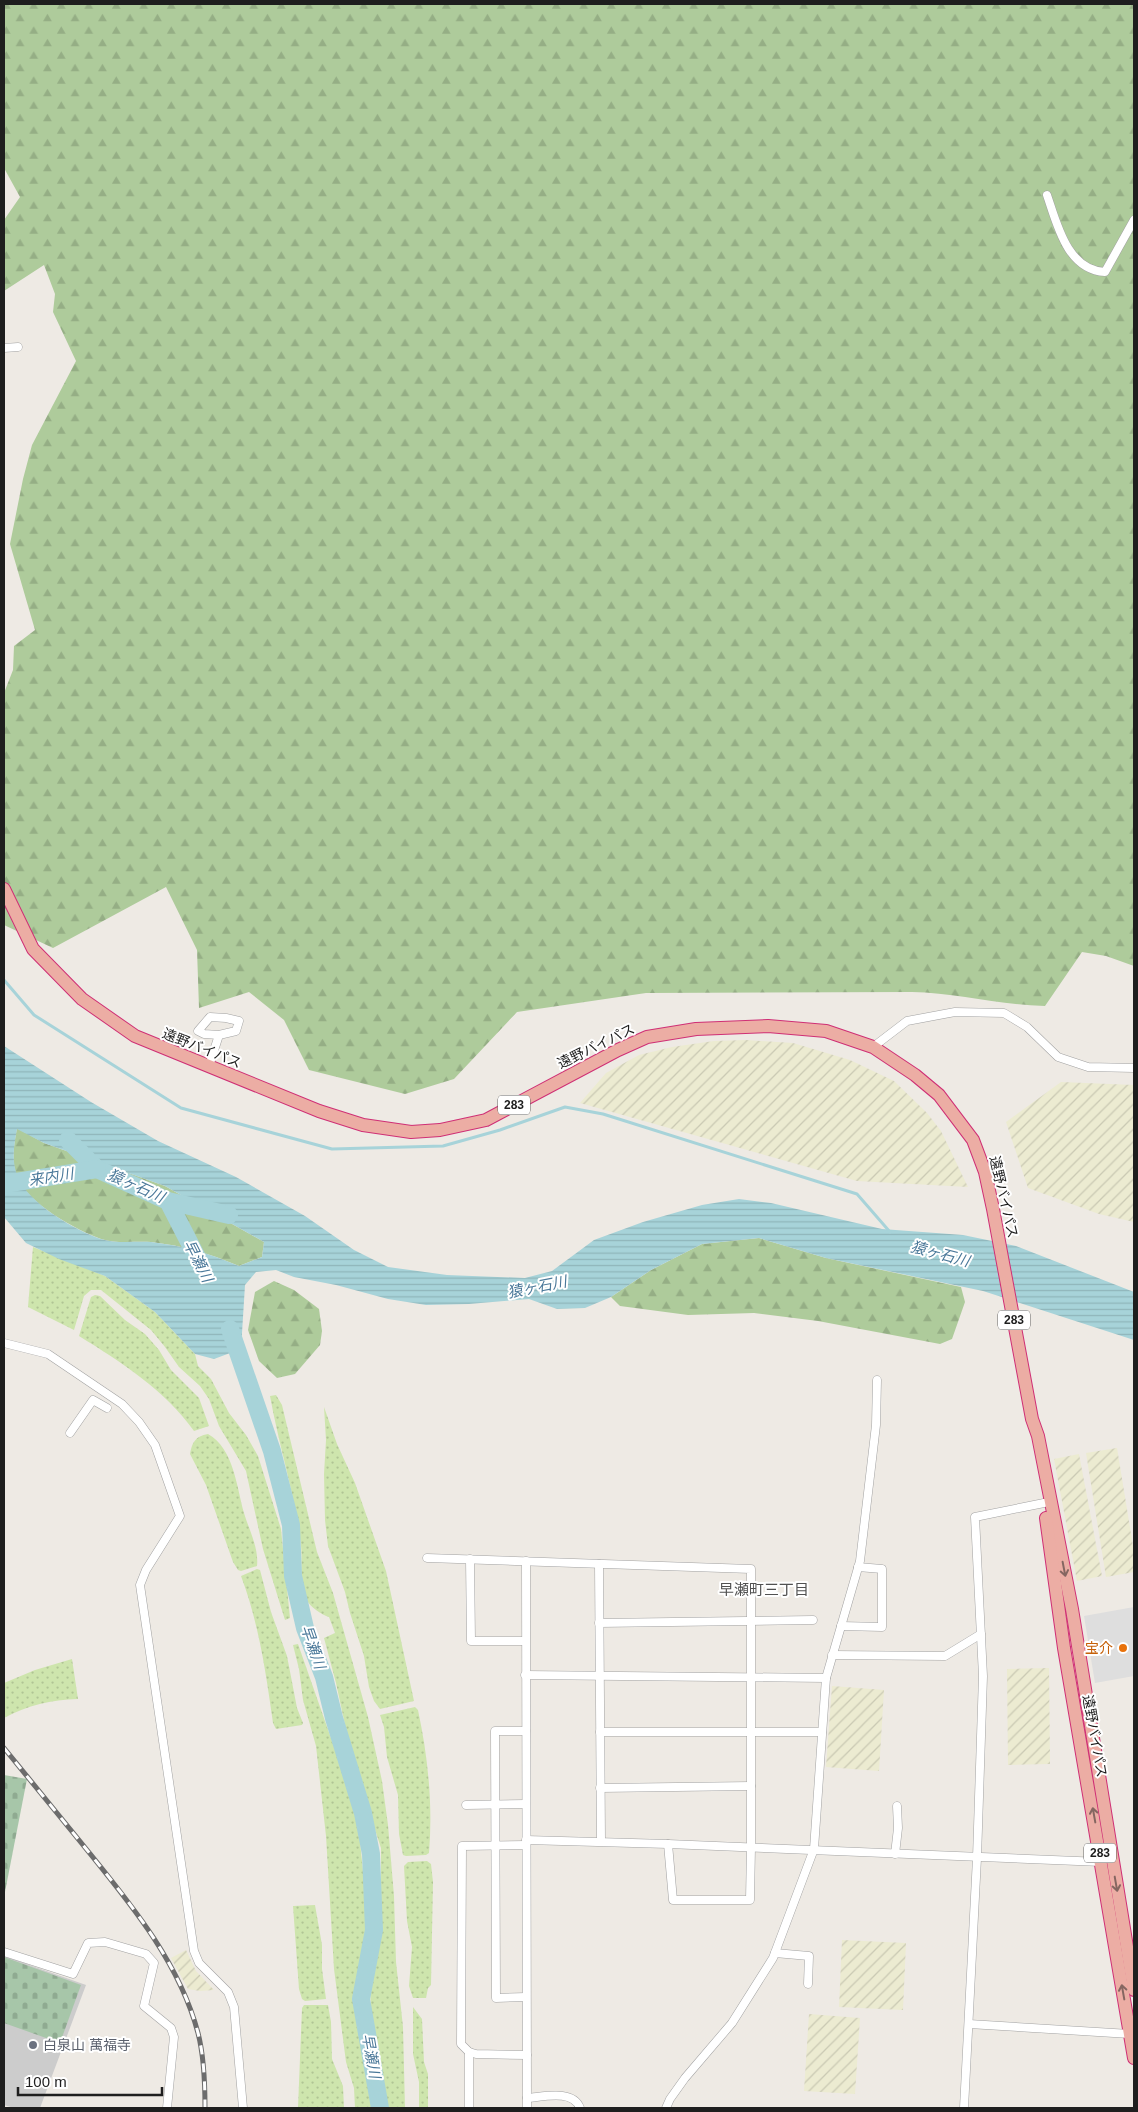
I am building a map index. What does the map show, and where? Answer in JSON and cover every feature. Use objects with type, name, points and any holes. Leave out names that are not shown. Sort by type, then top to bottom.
[{"type":"highway","name":"遠野バイパス","points":[[4,889],[33,949],[82,999],[135,1036],[319,1112],[363,1124],[411,1132],[440,1130],[486,1120],[618,1050],[647,1037],[696,1029],[768,1026],[826,1031],[872,1047],[915,1075],[939,1095],[973,1140],[985,1172],[996,1221],[1032,1419],[1064,1648],[1134,2058]]},
{"type":"highway","name":"遠野バイパス","points":[[1032,1419],[1038,1436],[1072,1609],[1134,1990]]},
{"type":"street","points":[[1047,194],[1067,246],[1076,260],[1094,272],[1105,272],[1134,220]]},
{"type":"street","points":[[4,348],[18,347]]},
{"type":"street","points":[[872,1047],[907,1021],[955,1012],[1004,1013],[1027,1028],[1058,1057],[1088,1067],[1134,1068]]},
{"type":"street","points":[[210,1017],[239,1021],[236,1031],[219,1035],[204,1034],[198,1031],[210,1017]]},
{"type":"street","points":[[209,1066],[219,1035]]},
{"type":"street","points":[[4,1343],[48,1354],[122,1404],[139,1422],[155,1445],[180,1516],[146,1570],[140,1585],[194,1951],[199,1963],[228,1992],[234,2006],[243,2108]]},
{"type":"street","points":[[666,2108],[685,2078],[732,2022],[775,1953],[814,1849],[826,1678],[858,1567],[876,1425],[878,1380]]},
{"type":"street","points":[[70,1433],[93,1400],[107,1408]]},
{"type":"street","points":[[964,2108],[977,1858],[983,1676],[975,1517],[1044,1502]]},
{"type":"street","points":[[427,1558],[751,1570],[750,1900],[673,1900],[668,1844]]},
{"type":"street","points":[[470,1559],[471,1641],[525,1641]]},
{"type":"street","points":[[526,1561],[527,2108]]},
{"type":"street","points":[[599,1564],[600,1841]]},
{"type":"street","points":[[841,1626],[882,1627],[882,1569],[858,1567]]},
{"type":"street","points":[[599,1623],[813,1620]]},
{"type":"street","points":[[832,1655],[945,1656],[982,1634]]},
{"type":"street","points":[[525,1675],[826,1678]]},
{"type":"street","points":[[526,1731],[495,1731],[496,1998],[526,1997]]},
{"type":"street","points":[[600,1732],[822,1732]]},
{"type":"street","points":[[600,1788],[751,1786]]},
{"type":"street","points":[[466,1806],[526,1804]]},
{"type":"street","points":[[895,1854],[898,1828],[897,1806]]},
{"type":"street","points":[[527,2055],[469,2052],[461,2044],[462,1846],[600,1841],[1102,1862]]},
{"type":"street","points":[[4,1952],[73,1974],[88,1943],[105,1942],[146,1954],[154,1963],[144,2006],[171,2028],[174,2037],[167,2108]]},
{"type":"street","points":[[775,1953],[809,1956],[808,1984]]},
{"type":"street","points":[[968,2024],[1130,2034]]},
{"type":"street","points":[[468,2108],[469,2052]]},
{"type":"street","points":[[527,2098],[567,2096],[578,2103],[580,2108]]},
{"type":"shaded area","points":[[1134,1607],[1134,1676],[1095,1683],[1084,1616]]},
{"type":"shaded area","name":"白泉山 萬福寺","points":[[4,1956],[86,1985],[40,2108],[14,2108],[4,2105]]},
{"type":"green space","points":[[4,4],[1134,4],[1134,966],[1106,956],[1082,952],[1045,1006],[912,992],[646,993],[517,1012],[454,1079],[405,1094],[309,1070],[284,1020],[249,992],[199,1008],[197,950],[166,887],[53,948],[4,925],[4,693],[13,670],[14,646],[35,630],[10,544],[32,445],[76,361],[53,312],[55,294],[44,265],[4,291],[4,220],[20,197],[4,168]]},
{"type":"green space","points":[[746,1040],[793,1043],[850,1060],[894,1081],[927,1113],[941,1131],[968,1187],[857,1181],[580,1103],[606,1073],[639,1055],[672,1047],[714,1041]]},
{"type":"green space","points":[[1061,1082],[1134,1085],[1134,1222],[1099,1214],[1028,1188],[1006,1122]]},
{"type":"green space","points":[[17,1128],[44,1143],[165,1186],[264,1242],[262,1257],[239,1266],[185,1248],[151,1242],[107,1241],[79,1229],[41,1206],[22,1187],[14,1165],[14,1146]]},
{"type":"green space","points":[[759,1238],[826,1258],[961,1287],[965,1302],[952,1339],[940,1344],[818,1321],[754,1313],[688,1315],[620,1306],[611,1297],[651,1270],[702,1244]]},
{"type":"green space","points":[[33,1247],[105,1276],[155,1312],[195,1354],[198,1366],[211,1379],[229,1413],[246,1435],[258,1456],[281,1529],[290,1618],[285,1620],[263,1549],[246,1471],[219,1426],[209,1399],[200,1386],[179,1367],[151,1330],[101,1290],[91,1290],[84,1296],[74,1330],[28,1307]]},
{"type":"green space","points":[[274,1281],[294,1290],[319,1309],[322,1331],[320,1345],[295,1374],[277,1378],[259,1361],[248,1330],[255,1292]]},
{"type":"green space","points":[[95,1295],[100,1296],[125,1320],[145,1334],[159,1350],[171,1370],[199,1398],[209,1426],[194,1431],[156,1390],[111,1356],[79,1336],[91,1297]]},
{"type":"green space","points":[[276,1395],[282,1405],[317,1552],[333,1593],[368,1717],[382,1781],[394,1896],[396,1962],[403,2027],[405,2108],[385,2108],[382,2074],[372,2027],[370,1989],[381,1932],[381,1848],[353,1762],[324,1638],[335,1633],[329,1617],[313,1608],[308,1602],[302,1586],[301,1546],[298,1527],[270,1396]]},
{"type":"green space","points":[[324,1407],[337,1444],[355,1483],[386,1571],[414,1701],[380,1709],[374,1701],[369,1687],[364,1656],[345,1592],[328,1546],[325,1520],[324,1474],[326,1440]]},
{"type":"green space","points":[[208,1434],[217,1440],[229,1459],[255,1546],[257,1566],[241,1571],[238,1570],[233,1562],[206,1485],[190,1454],[195,1441],[200,1436]]},
{"type":"green space","points":[[1117,1448],[1134,1552],[1134,1572],[1106,1577],[1086,1453]]},
{"type":"green space","points":[[1079,1454],[1102,1576],[1077,1581],[1054,1459]]},
{"type":"green space","points":[[257,1569],[260,1570],[271,1612],[287,1656],[302,1725],[276,1729],[273,1723],[265,1667],[257,1630],[241,1576]]},
{"type":"green space","points":[[298,1644],[353,1801],[360,1842],[367,1909],[365,1940],[358,1973],[355,2003],[357,2026],[373,2089],[374,2108],[355,2108],[354,2088],[346,2062],[334,1969],[326,1836],[316,1746],[303,1700],[299,1669],[293,1645]]},
{"type":"green space","points":[[72,1659],[78,1699],[40,1704],[4,1718],[4,1683],[35,1670]]},
{"type":"green space","points":[[1049,1668],[1050,1764],[1008,1765],[1007,1669]]},
{"type":"green space","points":[[832,1686],[884,1690],[879,1771],[826,1767]]},
{"type":"green space","points":[[415,1707],[418,1710],[422,1728],[429,1781],[429,1853],[426,1855],[406,1856],[403,1855],[399,1834],[398,1795],[387,1757],[384,1727],[380,1715]]},
{"type":"green space","points":[[4,1775],[27,1779],[4,1897]]},
{"type":"green space","points":[[427,1861],[431,1864],[433,1882],[431,1985],[428,1988],[426,1998],[413,1998],[409,1986],[412,1947],[407,1921],[404,1866],[408,1862]]},
{"type":"green space","points":[[315,1905],[322,1945],[322,1969],[326,1999],[305,2001],[302,1999],[299,1989],[293,1906]]},
{"type":"green space","points":[[842,1940],[906,1943],[903,2010],[839,2007]]},
{"type":"green space","points":[[186,1950],[196,1971],[214,1990],[200,1991],[188,1989],[171,1958]]},
{"type":"green space","points":[[4,1957],[81,1985],[60,2043],[4,2023]]},
{"type":"green space","points":[[304,2005],[328,2005],[331,2022],[332,2059],[343,2086],[344,2108],[298,2108],[302,2008]]},
{"type":"green space","points":[[413,2007],[422,2019],[424,2062],[428,2074],[428,2108],[419,2108],[419,2082],[413,2054]]},
{"type":"green space","points":[[809,2014],[860,2018],[855,2094],[804,2091]]},
{"type":"water","points":[[4,1046],[91,1102],[158,1141],[236,1177],[305,1216],[354,1250],[388,1267],[447,1275],[525,1278],[552,1271],[594,1240],[643,1222],[702,1205],[739,1199],[771,1203],[882,1229],[963,1235],[1016,1246],[1134,1292],[1134,1340],[983,1291],[826,1258],[759,1238],[702,1244],[651,1270],[611,1297],[585,1308],[557,1309],[529,1299],[469,1304],[426,1305],[388,1299],[336,1285],[294,1277],[276,1270],[256,1272],[245,1285],[241,1349],[214,1359],[195,1354],[155,1312],[105,1276],[59,1259],[26,1243],[4,1217]],"holes":[[[17,1129],[44,1143],[165,1186],[264,1242],[262,1257],[239,1266],[185,1248],[151,1242],[107,1241],[79,1230],[42,1206],[23,1187],[18,1177],[14,1159]]]},
{"type":"waterway","points":[[4,980],[34,1015],[181,1108],[332,1149],[443,1146],[500,1130],[565,1107],[603,1114],[857,1194],[890,1232]]},
{"type":"waterway","name":"猿ヶ石川","points":[[68,1140],[97,1169],[168,1201],[229,1215]]},
{"type":"waterway","name":"来内川","points":[[4,1184],[97,1169]]},
{"type":"waterway","name":"早瀬川","points":[[168,1201],[203,1269]]},
{"type":"waterway","name":"早瀬川","points":[[230,1329],[272,1451],[291,1525],[293,1576],[305,1628],[324,1677],[334,1718],[363,1813],[371,1854],[374,1930],[361,1999],[380,2108]]},
{"type":"railway","points":[[4,1748],[118,1888],[151,1933],[165,1957],[178,1981],[198,2033],[204,2070],[205,2108]]},
{"type":"place","name":"宝介","points":[[1123,1648]]},
{"type":"place","name":"白泉山 萬福寺","points":[[33,2045]]},
{"type":"district","name":"早瀬町三丁目","points":[[764,1590]]}]
